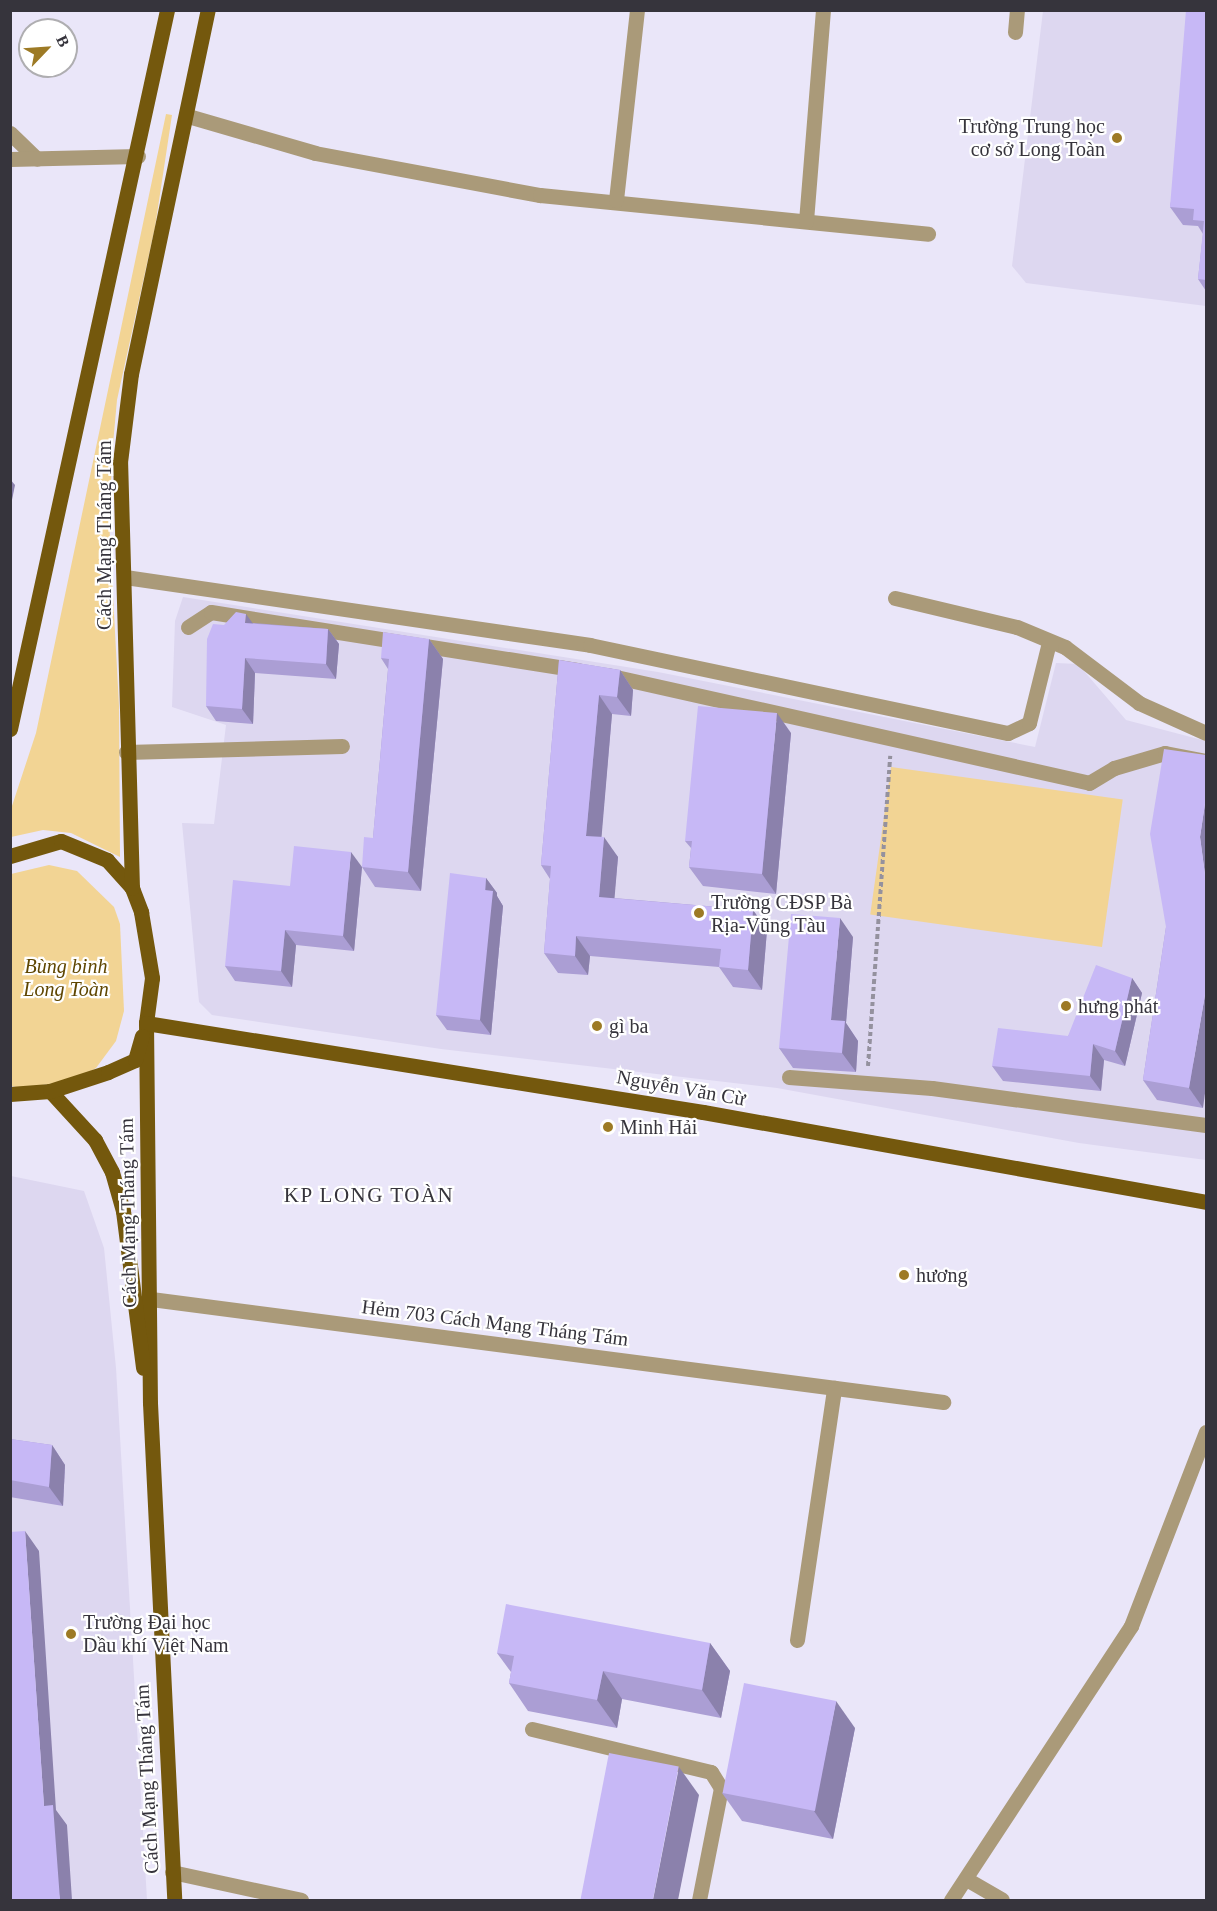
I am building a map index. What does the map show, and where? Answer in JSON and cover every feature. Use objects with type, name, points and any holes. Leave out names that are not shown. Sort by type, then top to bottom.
[{"type":"main road","name":"Cách Mạng Tháng Tám","points":[[10,729],[138,156],[167,10]]},
{"type":"main road","name":"Cách Mạng Tháng Tám","points":[[132,888],[126,752],[125,577],[120,462],[131,374],[188,116],[208,12]]},
{"type":"main road","points":[[10,856],[61,841],[108,860],[132,888],[152,978],[146,1023],[135,1060],[50,1091],[12,1096]]},
{"type":"main road","name":"Cách Mạng Tháng Tám","points":[[146,1023],[151,1299],[150,1403],[174,1900]]},
{"type":"main road","name":"Nguyễn Văn Cừ","points":[[146,1023],[703,1112],[1206,1202]]},
{"type":"main road","name":"Cách Mạng Tháng Tám","points":[[50,1091],[95,1140],[112,1172],[123,1211],[150,1403]]},
{"type":"street","points":[[616,200],[637,10]]},
{"type":"street","points":[[806,222],[823,10]]},
{"type":"street","points":[[1015,32],[1017,10]]},
{"type":"street","points":[[188,116],[315,153],[540,195],[616,200],[928,234]]},
{"type":"street","points":[[10,133],[37,159]]},
{"type":"street","points":[[10,159],[138,156]]},
{"type":"street","points":[[125,577],[590,645],[1008,733],[1029,723],[1049,642]]},
{"type":"street","points":[[895,598],[1017,627],[1081,657],[1155,712],[1206,733]]},
{"type":"street","points":[[188,627],[211,612],[642,681],[891,740],[1089,783],[1113,768],[1165,753],[1206,761]]},
{"type":"street","points":[[126,752],[342,746]]},
{"type":"street","points":[[789,1077],[932,1088],[1206,1125]]},
{"type":"street","name":"Hẻm 703 Cách Mạng Tháng Tám","points":[[151,1299],[943,1402]]},
{"type":"street","points":[[797,1640],[834,1388]]},
{"type":"street","points":[[951,1900],[968,1880],[1131,1626],[1206,1432]]},
{"type":"street","points":[[532,1729],[617,1757],[711,1772],[721,1788],[699,1900]]},
{"type":"street","points":[[172,1872],[301,1900]]},
{"type":"street","points":[[968,1880],[1002,1900]]},
{"type":"path","points":[[867,1084],[891,740]]},
{"type":"shaded area","name":"Trường Trung học cơ sở Long Toàn","points":[[1043,11],[1206,11],[1206,306],[1026,283],[1012,266]]},
{"type":"shaded area","name":"Trường CĐSP Bà Rịa-Vũng Tàu","points":[[183,597],[658,672],[1035,747],[1056,663],[1078,664],[1126,720],[1206,741],[1206,1160],[1079,1143],[777,1088],[441,1049],[212,1015],[199,1002],[182,823],[214,824],[226,725],[172,707],[175,621]]},
{"type":"shaded area","name":"Trường Đại học Dầu khí Việt Nam","points":[[11,1176],[84,1191],[104,1248],[116,1368],[147,1900],[11,1900]]},
{"type":"green space","points":[[166,114],[172,115],[155,227],[117,400],[113,444],[109,520],[119,706],[120,857],[71,833],[43,830],[11,837],[10,812],[36,733]]},
{"type":"green space","points":[[891,767],[1123,800],[1102,947],[870,915]]},
{"type":"green space","name":"Bùng binh Long Toàn","points":[[49,865],[77,871],[114,907],[120,924],[124,1011],[116,1041],[96,1068],[76,1080],[22,1088],[11,1086],[11,874]]},
{"type":"building","points":[[1186,10],[1206,10],[1206,280],[1198,279],[1204,221],[1193,220],[1194,209],[1170,207]]},
{"type":"building","points":[[236,612],[246,614],[245,623],[328,629],[326,664],[245,658],[242,709],[206,706],[207,639],[213,624],[224,625]]},
{"type":"building","points":[[383,632],[429,639],[408,872],[362,867],[364,837],[373,838],[389,659],[381,658]]},
{"type":"building","points":[[559,660],[620,670],[617,697],[599,695],[586,836],[604,837],[599,897],[753,910],[748,970],[719,967],[721,949],[576,936],[575,956],[544,953],[551,866],[541,865]]},
{"type":"building","points":[[698,706],[777,713],[762,874],[689,867],[692,841],[685,841]]},
{"type":"building","points":[[1164,749],[1206,755],[1206,797],[1200,837],[1206,882],[1206,989],[1189,1088],[1143,1080],[1166,927],[1150,834]]},
{"type":"building","points":[[294,846],[351,852],[343,936],[285,930],[281,971],[225,966],[233,880],[290,886]]},
{"type":"building","points":[[450,873],[486,878],[485,890],[493,891],[480,1020],[436,1015]]},
{"type":"building","points":[[791,914],[840,918],[831,1020],[845,1021],[842,1053],[779,1048]]},
{"type":"building","points":[[1096,965],[1132,978],[1115,1051],[1093,1044],[1090,1076],[992,1066],[998,1028],[1068,1036]]},
{"type":"building","points":[[10,1439],[52,1445],[49,1487],[10,1480]]},
{"type":"building","points":[[25,1531],[44,1806],[53,1805],[60,1900],[10,1900],[10,1532]]},
{"type":"building","points":[[506,1604],[710,1643],[702,1690],[603,1671],[597,1700],[509,1683],[514,1656],[497,1653]]},
{"type":"building","points":[[744,1683],[836,1701],[815,1811],[723,1793]]},
{"type":"building","points":[[609,1753],[679,1767],[653,1900],[580,1900]]},
{"type":"place","name":"Trường Trung học cơ sở Long Toàn","points":[[1117,138]]},
{"type":"place","name":"Trường CĐSP Bà Rịa-Vũng Tàu","points":[[699,913]]},
{"type":"place","name":"hưng phát","points":[[1066,1006]]},
{"type":"place","name":"gì ba","points":[[597,1026]]},
{"type":"place","name":"Minh Hải","points":[[608,1127]]},
{"type":"place","name":"hương","points":[[904,1275]]},
{"type":"place","name":"Trường Đại học Dầu khí Việt Nam","points":[[71,1634]]},
{"type":"district","name":"KP LONG TOÀN","points":[[369,1195]]}]
